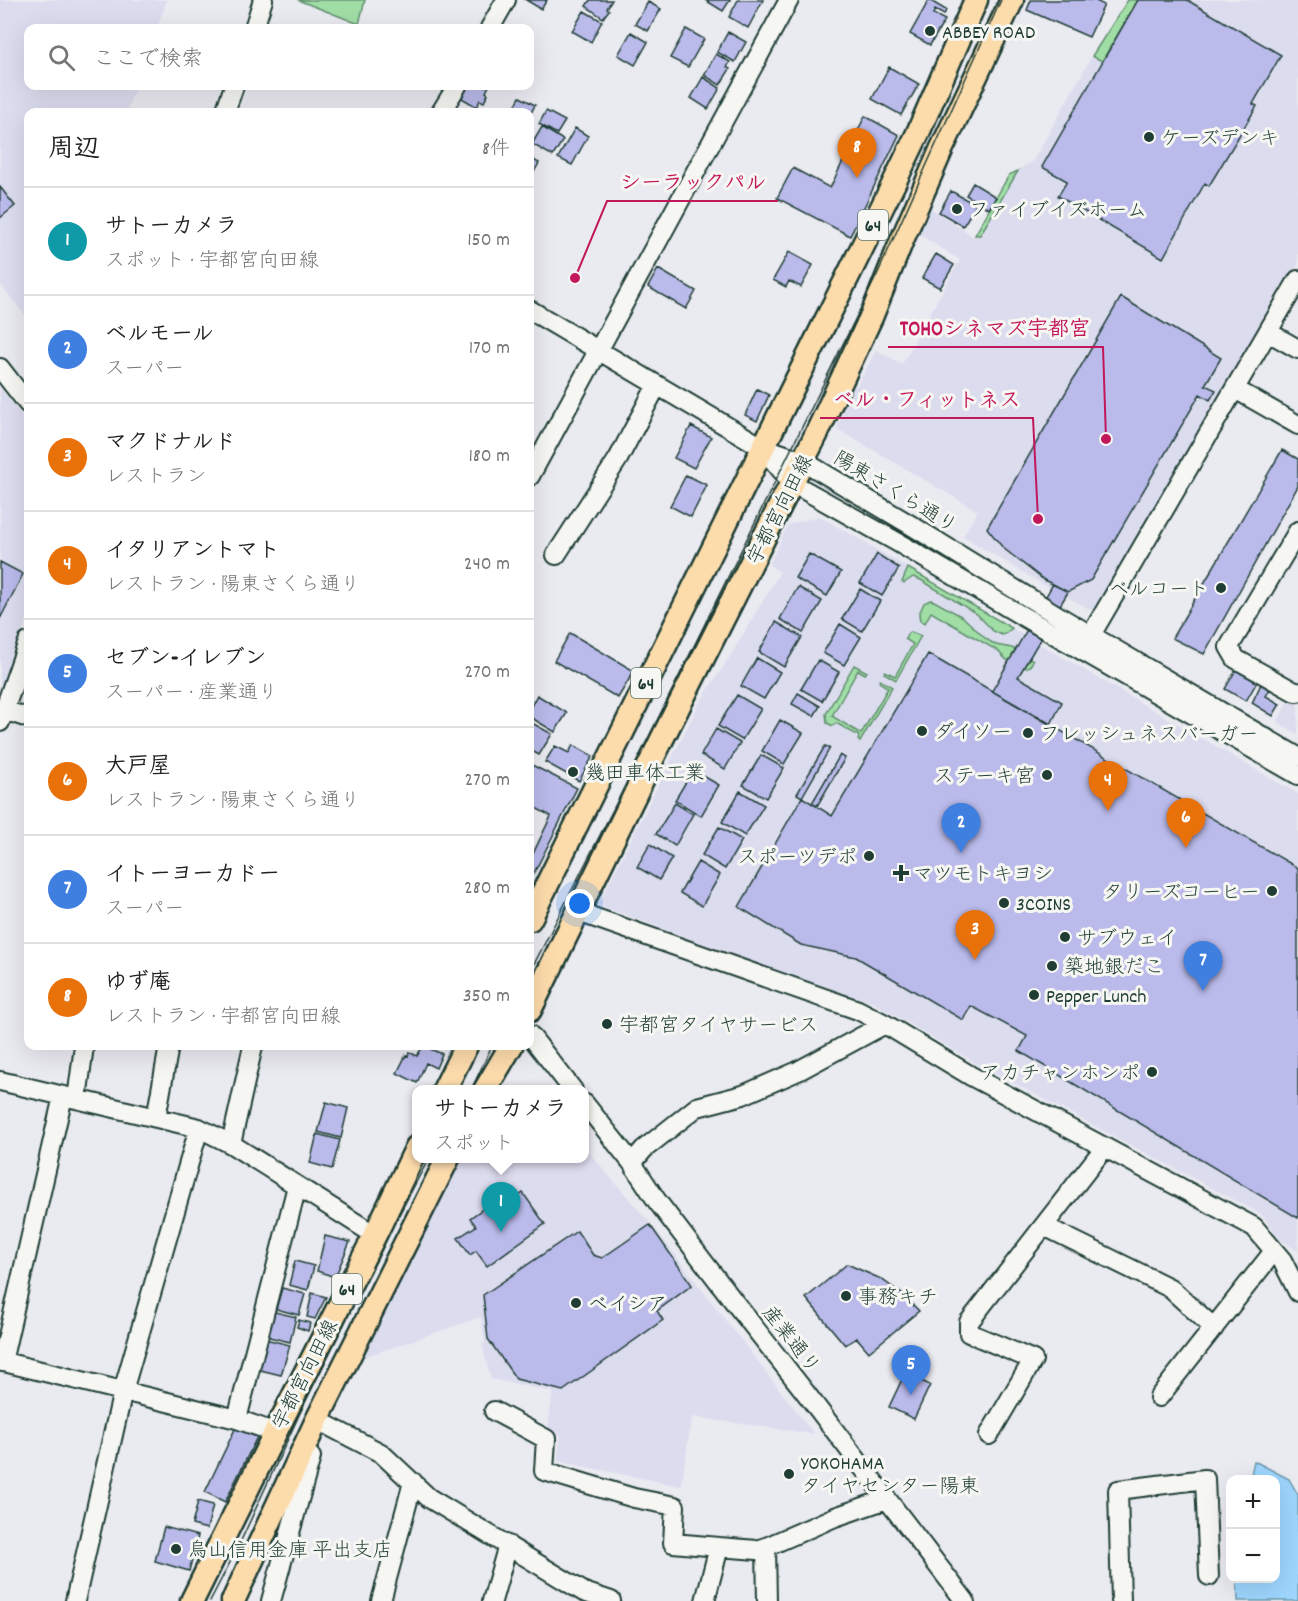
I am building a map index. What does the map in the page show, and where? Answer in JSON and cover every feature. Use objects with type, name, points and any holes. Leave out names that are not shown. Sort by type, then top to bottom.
[{"type":"main road","name":"64","points":[[536,892],[912,145],[976,0]]},
{"type":"main road","name":"宇都宮向田線","points":[[534,1002],[657,749],[803,461],[872,315],[942,148],[1012,0]]},
{"type":"main road","points":[[446,1085],[464,1050]]},
{"type":"main road","points":[[487,1085],[509,1050]]},
{"type":"main road","name":"宇都宮向田線","points":[[192,1601],[412,1157]]},
{"type":"main road","name":"宇都宮向田線","points":[[233,1601],[317,1420],[445,1163]]},
{"type":"street","points":[[255,24],[263,0]]},
{"type":"street","points":[[492,24],[506,0]]},
{"type":"street","points":[[534,469],[789,0]]},
{"type":"street","points":[[226,108],[233,90]]},
{"type":"street","points":[[443,108],[455,90]]},
{"type":"street","points":[[1091,635],[1298,280]]},
{"type":"street","points":[[534,312],[762,447],[792,483],[1298,776]]},
{"type":"street","points":[[1268,332],[1298,349]]},
{"type":"street","points":[[0,368],[24,399]]},
{"type":"street","points":[[556,555],[618,459],[657,385]]},
{"type":"street","points":[[1235,389],[1298,425]]},
{"type":"street","name":"陽東さくら通り","points":[[762,447],[803,461],[1298,757]]},
{"type":"street","points":[[1298,531],[1229,647],[1236,660],[1298,692]]},
{"type":"street","points":[[24,653],[2,716],[24,718]]},
{"type":"street","points":[[579,910],[598,919],[858,1010],[885,1024],[970,1076],[1254,1227],[1282,1260],[1298,1292]]},
{"type":"street","points":[[632,1163],[644,1149],[697,1107],[743,1095],[798,1071],[885,1024]]},
{"type":"street","points":[[534,1040],[570,1085]]},
{"type":"street","points":[[83,1050],[1,1362],[237,1419],[276,1431]]},
{"type":"street","points":[[156,1118],[168,1050]]},
{"type":"street","points":[[231,1144],[252,1050]]},
{"type":"street","points":[[0,1081],[199,1128],[231,1144],[375,1235]]},
{"type":"street","name":"産業通り","points":[[589,1109],[964,1601]]},
{"type":"street","points":[[75,1601],[123,1391],[199,1128]]},
{"type":"street","points":[[989,1435],[1033,1360],[969,1333],[969,1322],[1105,1148]]},
{"type":"street","points":[[237,1419],[297,1186]]},
{"type":"street","points":[[1044,1226],[1170,1288],[1214,1328]]},
{"type":"street","points":[[1159,1397],[1274,1251]]},
{"type":"street","points":[[494,1411],[546,1439],[544,1471],[634,1498],[675,1506],[673,1543],[757,1550],[835,1517],[887,1499]]},
{"type":"street","points":[[317,1420],[381,1453],[429,1498],[508,1545],[583,1596],[611,1601]]},
{"type":"street","points":[[271,1601],[311,1457],[302,1453]]},
{"type":"street","points":[[1121,1601],[1118,1490],[1206,1479],[1209,1576]]},
{"type":"street","points":[[381,1601],[412,1482]]},
{"type":"street","points":[[492,1601],[508,1545]]},
{"type":"street","points":[[705,1601],[719,1547]]},
{"type":"street","points":[[766,1547],[767,1601]]},
{"type":"shaded area","points":[[0,0],[167,0],[158,24],[24,24],[24,90],[134,90],[128,108],[24,108],[24,314],[0,284]]},
{"type":"shaded area","points":[[1128,0],[1298,0],[1298,265],[1097,613],[1037,581],[963,536],[978,511],[837,429],[855,385],[857,386],[876,350],[902,364],[960,260],[917,233],[929,207],[974,237],[1009,175],[1033,161],[1096,49]]},
{"type":"shaded area","points":[[0,387],[24,419],[24,627],[0,693]]},
{"type":"shaded area","points":[[819,516],[1298,794],[1298,1251],[1280,1239],[1261,1214],[979,1065],[872,1002],[795,977],[598,905],[700,702],[780,572],[769,565],[788,525]]},
{"type":"shaded area","points":[[1290,698],[1298,702],[1298,734],[1277,722]]},
{"type":"shaded area","points":[[589,1153],[651,1224],[814,1434],[692,1417],[681,1486],[557,1461],[561,1435],[547,1433],[553,1392],[491,1379],[482,1345],[485,1342],[481,1317],[364,1357],[358,1354],[459,1163],[589,1163]]},
{"type":"green space","points":[[298,0],[365,0],[359,24]]},
{"type":"green space","points":[[1128,0],[1138,0],[1102,61],[1092,56]]},
{"type":"green space","points":[[1018,171],[980,235],[975,235],[1009,175]]},
{"type":"green space","points":[[908,568],[1012,628],[1002,635],[993,631],[977,614],[921,580],[913,577],[902,582]]},
{"type":"green space","points":[[930,600],[963,617],[986,639],[996,645],[1012,648],[1033,660],[1030,665],[1016,666],[998,651],[931,612],[925,623],[920,621],[919,614],[924,603]]},
{"type":"green space","points":[[911,632],[921,636],[896,680],[884,673],[885,671],[895,676],[913,644],[905,639]]},
{"type":"green space","points":[[854,665],[867,672],[865,674],[858,670],[832,716],[861,734],[888,688],[879,682],[880,680],[892,687],[860,742],[859,736],[836,723],[833,726],[827,723],[826,714]]},
{"type":"water","points":[[1254,1461],[1289,1479],[1298,1495],[1298,1601],[1238,1601],[1237,1583],[1280,1583],[1280,1475],[1251,1475]]},
{"type":"building","points":[[526,0],[547,0],[541,9]]},
{"type":"building","points":[[590,0],[612,0],[603,18],[586,6]]},
{"type":"building","points":[[705,0],[730,0],[723,11]]},
{"type":"building","points":[[738,0],[763,0],[748,28],[729,17]]},
{"type":"building","points":[[929,0],[946,10],[944,15],[935,10],[933,14],[945,20],[930,45],[910,34]]},
{"type":"building","points":[[1031,0],[1094,0],[1104,5],[1089,37],[1027,10]]},
{"type":"building","name":"ケーズデンキ","points":[[1138,0],[1187,0],[1281,55],[1253,104],[1257,106],[1209,186],[1205,183],[1163,258],[1058,196],[1067,181],[1042,167]]},
{"type":"building","points":[[648,2],[661,9],[648,31],[635,24]]},
{"type":"building","points":[[584,11],[602,21],[591,42],[572,31]]},
{"type":"building","points":[[686,29],[704,39],[688,67],[670,58]]},
{"type":"building","points":[[631,32],[648,42],[635,65],[618,55]]},
{"type":"building","points":[[728,32],[746,42],[735,62],[717,52]]},
{"type":"building","points":[[716,54],[730,62],[727,67],[730,69],[720,85],[704,75]]},
{"type":"building","points":[[889,67],[919,84],[901,115],[872,99]]},
{"type":"building","points":[[703,77],[720,88],[708,109],[691,98]]},
{"type":"building","points":[[464,90],[487,90],[488,94],[484,102],[480,100],[477,107],[460,97]]},
{"type":"building","points":[[520,97],[535,105],[534,108],[514,108]]},
{"type":"building","points":[[546,111],[565,121],[557,134],[539,124]]},
{"type":"building","points":[[865,116],[899,135],[850,236],[777,198],[793,168],[830,188]]},
{"type":"building","points":[[542,127],[563,140],[553,156],[534,145],[534,141]]},
{"type":"building","points":[[575,128],[588,136],[572,165],[558,158]]},
{"type":"building","points":[[534,160],[539,163],[534,172]]},
{"type":"building","points":[[973,183],[996,197],[989,209],[966,195]]},
{"type":"building","points":[[0,187],[15,206],[0,218]]},
{"type":"building","name":"ファイブイズホーム","points":[[951,191],[976,205],[963,226],[939,212]]},
{"type":"building","points":[[789,252],[813,265],[801,287],[789,281],[786,287],[773,280]]},
{"type":"building","points":[[936,254],[954,265],[940,288],[922,278]]},
{"type":"building","points":[[658,269],[696,291],[686,309],[648,287]]},
{"type":"building","points":[[1121,297],[1221,358],[1205,385],[1216,390],[1210,400],[1200,394],[1091,580],[1068,592],[1044,580],[1003,548],[987,528]]},
{"type":"building","points":[[757,389],[769,395],[757,421],[745,415]]},
{"type":"building","points":[[691,426],[711,437],[694,468],[674,458]]},
{"type":"building","name":"ベルコート","points":[[1282,450],[1298,459],[1298,486],[1204,654],[1172,638]]},
{"type":"building","points":[[686,475],[707,485],[691,517],[670,506]]},
{"type":"building","points":[[809,554],[841,572],[827,596],[795,578]]},
{"type":"building","points":[[877,554],[899,568],[882,596],[860,583]]},
{"type":"building","points":[[0,562],[23,574],[0,619]]},
{"type":"building","points":[[1053,584],[1068,592],[1018,677],[1062,702],[1051,724],[992,691]]},
{"type":"building","points":[[798,587],[822,601],[803,633],[780,619]]},
{"type":"building","points":[[860,589],[880,601],[862,631],[842,619]]},
{"type":"building","points":[[776,622],[802,637],[784,667],[759,652]]},
{"type":"building","points":[[840,624],[861,637],[844,665],[823,653]]},
{"type":"building","points":[[570,633],[634,671],[618,698],[554,661]]},
{"type":"building","points":[[928,654],[1298,868],[1298,1218],[1019,1051],[1027,1036],[971,1006],[963,1020],[856,957],[801,945],[739,907],[802,797],[832,816]]},
{"type":"building","points":[[757,658],[780,672],[764,699],[741,686]]},
{"type":"building","points":[[818,660],[839,672],[822,701],[801,689]]},
{"type":"building","points":[[1237,668],[1258,680],[1246,701],[1225,689]]},
{"type":"building","points":[[1261,684],[1270,689],[1266,696],[1280,704],[1273,716],[1252,703]]},
{"type":"building","points":[[798,693],[820,706],[814,716],[792,704]]},
{"type":"building","points":[[537,695],[567,713],[555,732],[534,719],[534,701]]},
{"type":"building","points":[[737,695],[761,709],[742,740],[718,726]]},
{"type":"building","points":[[780,720],[803,733],[784,764],[762,751]]},
{"type":"building","points":[[534,724],[552,734],[539,755],[534,752]]},
{"type":"building","points":[[716,729],[740,743],[725,769],[701,755]]},
{"type":"building","name":"幾田車体工業","points":[[573,745],[593,756],[579,781],[545,762],[555,746],[569,753]]},
{"type":"building","points":[[825,746],[830,748],[802,797],[797,794]]},
{"type":"building","points":[[761,755],[784,768],[766,798],[743,785]]},
{"type":"building","points":[[840,755],[845,758],[817,806],[812,803]]},
{"type":"building","points":[[534,766],[577,788],[534,873],[534,852],[551,816],[534,807]]},
{"type":"building","points":[[693,770],[719,785],[701,816],[675,800]]},
{"type":"building","points":[[740,791],[764,805],[745,836],[722,822]]},
{"type":"building","points":[[675,803],[693,814],[675,846],[656,834]]},
{"type":"building","points":[[719,827],[742,840],[725,869],[702,855]]},
{"type":"building","points":[[650,844],[672,858],[659,880],[637,867]]},
{"type":"building","points":[[698,862],[720,875],[702,906],[680,893]]},
{"type":"building","points":[[421,1050],[432,1050],[442,1054],[436,1068],[426,1063],[417,1083],[397,1073],[409,1052],[417,1056]]},
{"type":"building","points":[[326,1102],[348,1108],[341,1138],[318,1132]]},
{"type":"building","points":[[317,1134],[340,1140],[332,1169],[310,1163]]},
{"type":"building","points":[[507,1192],[513,1200],[523,1193],[545,1224],[487,1266],[476,1251],[470,1255],[458,1238],[476,1226],[470,1218]]},
{"type":"building","name":"ベイシア","points":[[650,1225],[692,1285],[657,1311],[663,1320],[563,1391],[516,1379],[488,1339],[483,1295],[577,1231],[593,1255],[602,1258]]},
{"type":"building","points":[[325,1236],[350,1242],[335,1277],[317,1271]]},
{"type":"building","points":[[295,1261],[314,1266],[308,1290],[289,1285]]},
{"type":"building","points":[[847,1264],[881,1279],[902,1294],[919,1311],[869,1352],[857,1338],[845,1345],[806,1298]]},
{"type":"building","points":[[282,1288],[305,1294],[299,1315],[276,1309]]},
{"type":"building","points":[[312,1293],[326,1297],[315,1319],[307,1317]]},
{"type":"building","points":[[271,1311],[296,1317],[290,1342],[265,1336]]},
{"type":"building","points":[[299,1320],[310,1323],[308,1331],[297,1327]]},
{"type":"building","points":[[265,1339],[290,1345],[281,1375],[256,1369]]},
{"type":"building","points":[[905,1373],[930,1385],[914,1419],[889,1407]]},
{"type":"building","points":[[236,1427],[257,1437],[225,1502],[205,1492]]},
{"type":"building","points":[[198,1501],[213,1505],[207,1529],[192,1525]]},
{"type":"building","name":"烏山信用金庫 平出支店","points":[[164,1527],[198,1536],[189,1571],[155,1561]]},
{"type":"tram line","points":[[534,964],[621,794],[877,275],[1001,0]]},
{"type":"tram line","points":[[473,1085],[490,1050]]},
{"type":"tram line","points":[[210,1601],[238,1547],[300,1413],[426,1163]]},
{"type":"place","name":"ABBEY ROAD","points":[[930,31]]},
{"type":"place","name":"ケーズデンキ","points":[[1149,137]]},
{"type":"place","name":"ゆず庵","points":[[857,178]]},
{"type":"place","name":"ファイブイズホーム","points":[[957,209]]},
{"type":"place","name":"シーラックパル","points":[[575,278]]},
{"type":"place","name":"TOHOシネマズ宇都宮","points":[[1106,439]]},
{"type":"place","name":"ベル・フィットネス","points":[[1038,519]]},
{"type":"place","name":"ベルコート","points":[[1221,588]]},
{"type":"place","name":"ダイソー","points":[[922,731]]},
{"type":"place","name":"フレッシュネスバーガー","points":[[1028,733]]},
{"type":"place","name":"幾田車体工業","points":[[573,772]]},
{"type":"place","name":"ステーキ宮","points":[[1047,775]]},
{"type":"place","name":"イタリアントマト","points":[[1108,811]]},
{"type":"place","name":"大戸屋","points":[[1186,848]]},
{"type":"place","name":"ベルモール","points":[[961,853]]},
{"type":"place","name":"スポーツデポ","points":[[869,856]]},
{"type":"place","name":"マツモトキヨシ","points":[[901,873]]},
{"type":"place","name":"タリーズコーヒー","points":[[1272,891]]},
{"type":"place","name":"3COINS","points":[[1004,903]]},
{"type":"place","name":"サブウェイ","points":[[1065,937]]},
{"type":"place","name":"マクドナルド","points":[[975,960]]},
{"type":"place","name":"築地銀だこ","points":[[1052,966]]},
{"type":"place","name":"イトーヨーカドー","points":[[1203,991]]},
{"type":"place","name":"Pepper Lunch","points":[[1034,995]]},
{"type":"place","name":"宇都宮タイヤサービス","points":[[607,1024]]},
{"type":"place","name":"アカチャンホンポ","points":[[1152,1072]]},
{"type":"place","name":"サトーカメラ","points":[[501,1232]]},
{"type":"place","name":"事務キチ","points":[[846,1296]]},
{"type":"place","name":"ベイシア","points":[[576,1303]]},
{"type":"place","name":"セブン-イレブン","points":[[911,1395]]},
{"type":"place","name":"YOKOHAMA タイヤセンター陽東","points":[[789,1474]]},
{"type":"place","name":"烏山信用金庫 平出支店","points":[[176,1549]]}]
